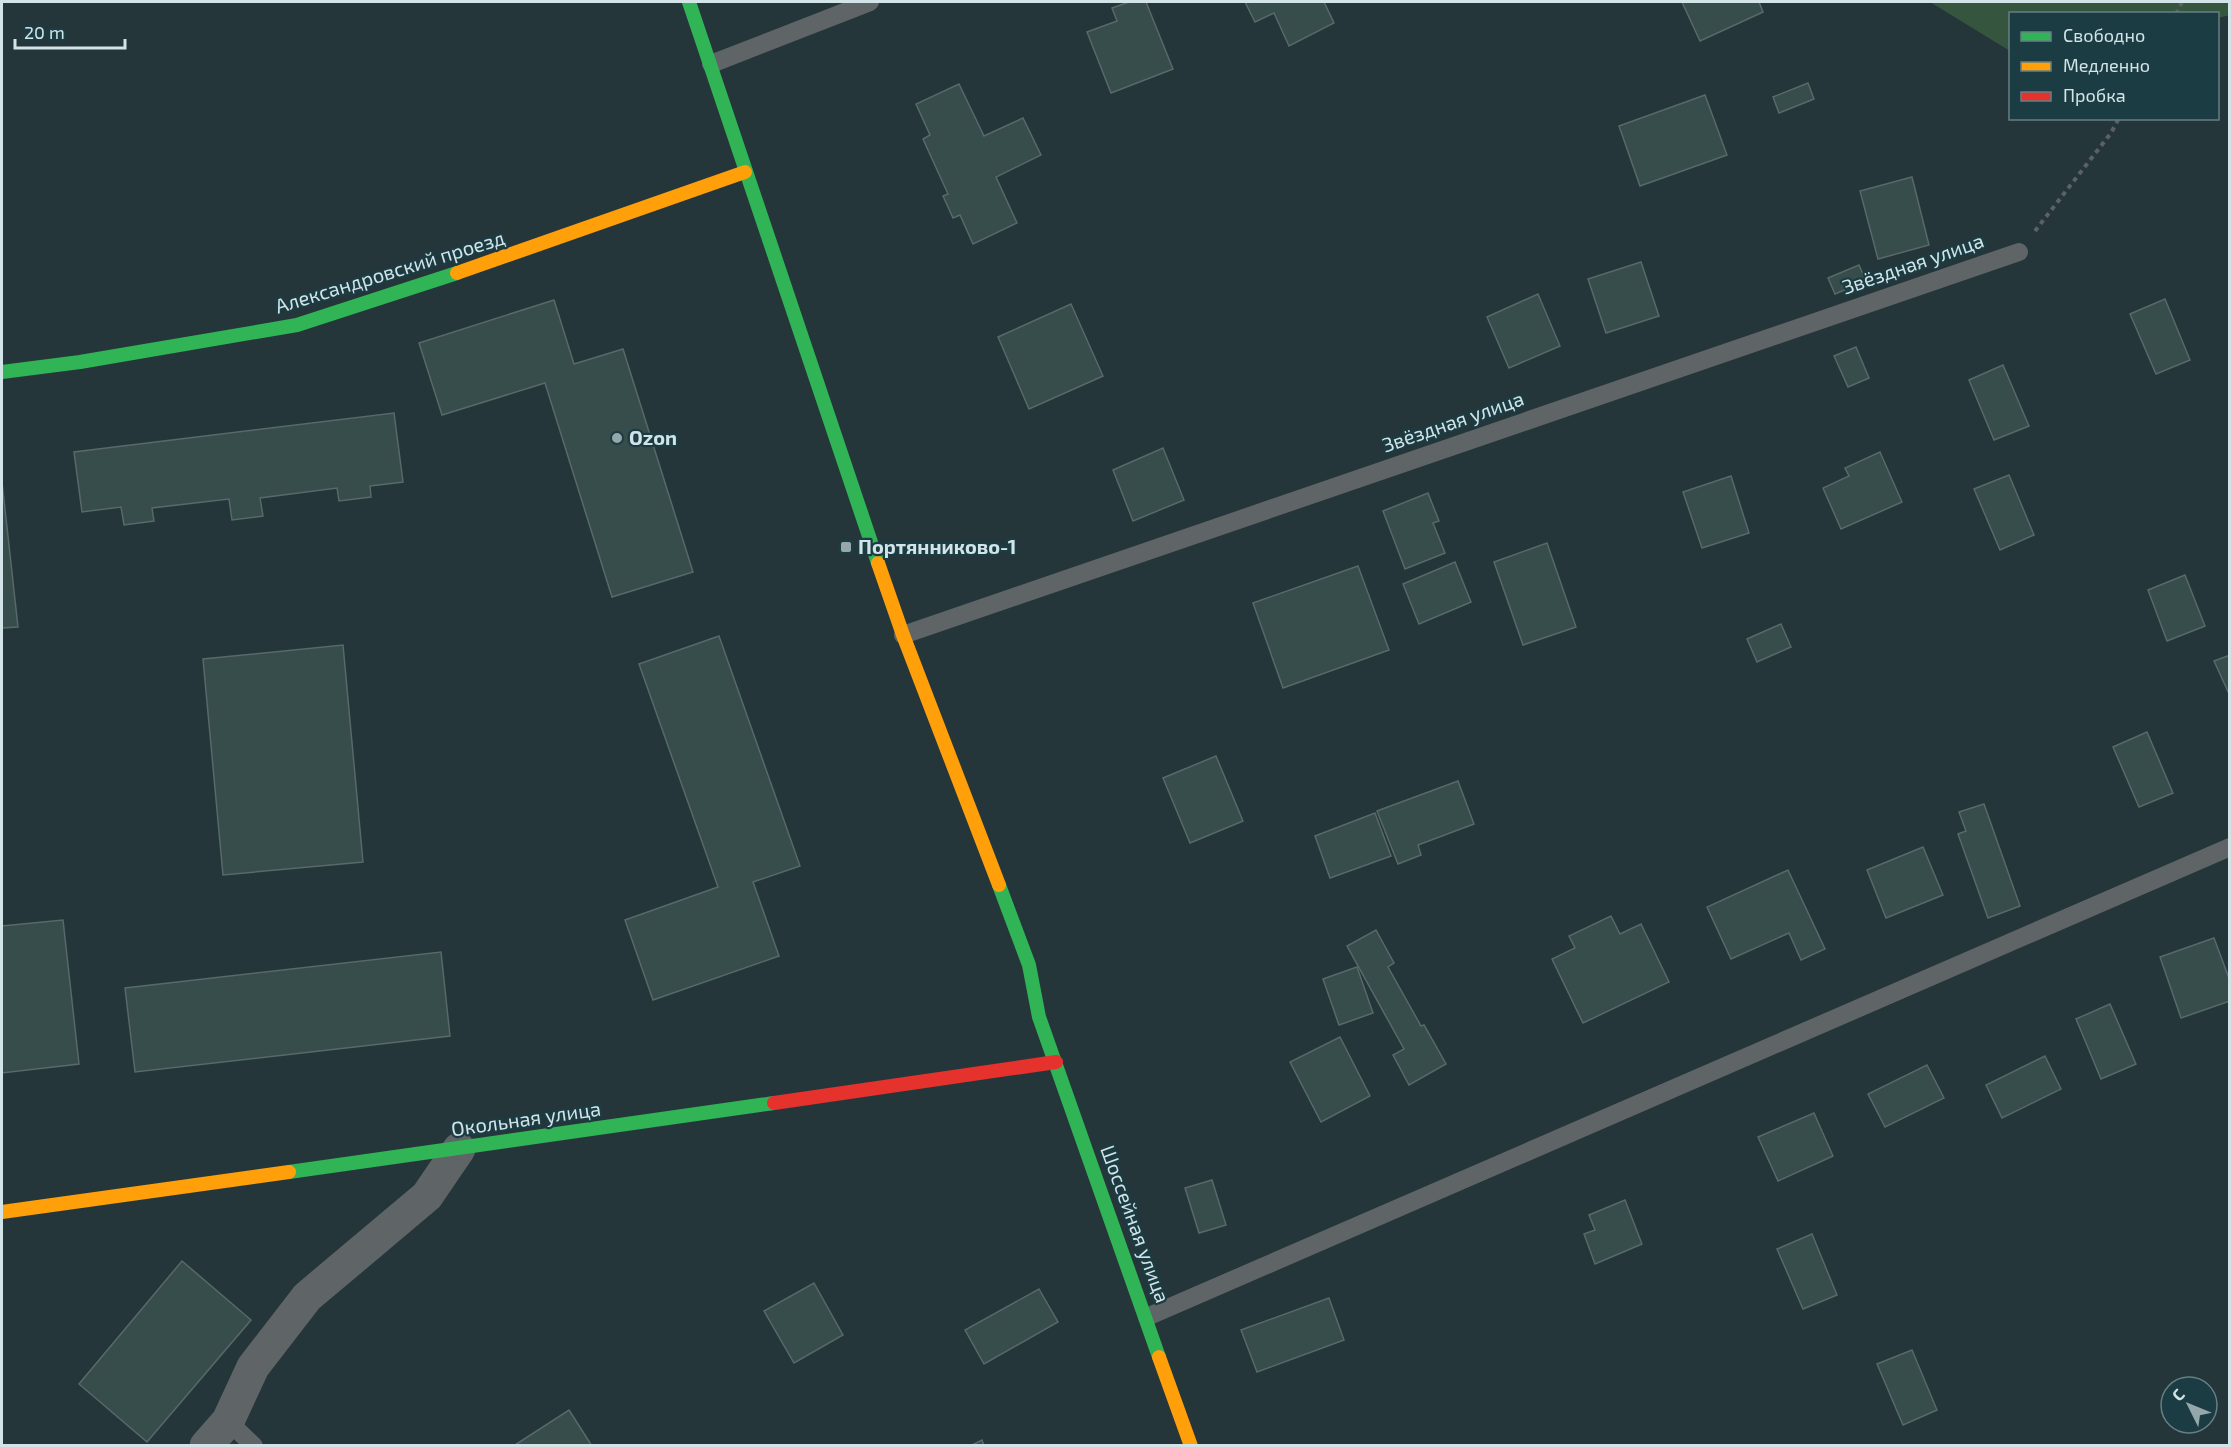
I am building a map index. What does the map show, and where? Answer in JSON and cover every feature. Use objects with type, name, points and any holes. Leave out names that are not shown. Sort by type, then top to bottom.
[{"type":"street","name":"Шоссейная улица","points":[[689,2],[711,64],[744,172],[903,635],[1029,965],[1039,1017],[1191,1446]]},
{"type":"street","name":"Александровский проезд","points":[[2,372],[80,362],[297,325],[495,260],[744,172]]},
{"type":"street","name":"Окольная улица","points":[[2,1212],[459,1149],[1056,1062]]},
{"type":"street","points":[[206,1446],[228,1421],[253,1367],[307,1297],[426,1196],[459,1149]]},
{"type":"lane","points":[[711,64],[870,2]]},
{"type":"lane","name":"Звёздная улица","points":[[903,635],[2019,252]]},
{"type":"lane","points":[[1147,1317],[2229,847]]},
{"type":"lane","points":[[228,1421],[254,1446]]},
{"type":"path","points":[[2019,252],[2111,133],[2118,120]]},
{"type":"green space","points":[[1930,2],[2229,2],[2230,15],[2219,18],[2219,12],[2009,12],[2009,50]]},
{"type":"building","points":[[1129,2],[1146,2],[1173,69],[1111,93],[1087,32],[1117,21],[1112,8]]},
{"type":"building","points":[[1245,2],[1324,2],[1334,23],[1289,46],[1274,13],[1255,22]]},
{"type":"building","points":[[1682,2],[1759,2],[1763,12],[1700,41]]},
{"type":"building","points":[[1808,83],[1814,99],[1779,113],[1773,97]]},
{"type":"building","points":[[959,84],[984,136],[1023,118],[1041,155],[996,177],[1017,223],[973,244],[960,215],[953,218],[943,196],[948,194],[923,139],[930,135],[916,104]]},
{"type":"building","points":[[1705,95],[1727,155],[1640,186],[1619,126]]},
{"type":"building","points":[[1912,177],[1929,245],[1878,259],[1860,191]]},
{"type":"building","points":[[1641,262],[1659,316],[1606,333],[1588,279]]},
{"type":"building","points":[[1859,265],[1866,281],[1835,294],[1828,278]]},
{"type":"building","points":[[1538,294],[1560,346],[1509,368],[1487,317]]},
{"type":"building","points":[[2165,299],[2190,360],[2156,374],[2130,314]]},
{"type":"building","points":[[554,300],[574,364],[623,349],[693,572],[612,597],[545,383],[442,415],[419,343]]},
{"type":"building","points":[[1071,304],[1103,376],[1029,409],[998,337]]},
{"type":"building","points":[[1856,347],[1869,378],[1848,387],[1834,356]]},
{"type":"building","points":[[2003,365],[2029,426],[1994,440],[1969,380]]},
{"type":"building","points":[[394,413],[403,482],[370,486],[371,497],[339,501],[337,488],[260,498],[263,516],[232,520],[229,499],[152,508],[154,521],[124,525],[121,507],[82,512],[74,452]]},
{"type":"building","points":[[1163,448],[1184,500],[1133,521],[1113,470]]},
{"type":"building","points":[[1880,452],[1902,502],[1841,529],[1823,488],[1849,476],[1845,468]]},
{"type":"building","points":[[2009,475],[2034,535],[2000,550],[1974,489]]},
{"type":"building","points":[[1731,476],[1749,533],[1702,548],[1683,492]]},
{"type":"building","points":[[2,482],[18,627],[2,628]]},
{"type":"building","points":[[1428,493],[1439,521],[1433,523],[1445,553],[1405,569],[1383,511]]},
{"type":"building","points":[[1547,543],[1576,627],[1523,645],[1494,562]]},
{"type":"building","points":[[1455,562],[1471,602],[1419,624],[1403,584]]},
{"type":"building","points":[[1358,566],[1389,650],[1283,688],[1253,603]]},
{"type":"building","points":[[2185,575],[2205,626],[2167,641],[2148,590]]},
{"type":"building","points":[[1781,624],[1791,647],[1757,662],[1747,639]]},
{"type":"building","points":[[719,636],[800,866],[753,882],[779,956],[653,1000],[625,920],[718,887],[639,664]]},
{"type":"building","points":[[343,645],[363,862],[223,875],[203,659]]},
{"type":"building","points":[[2230,655],[2230,696],[2214,661]]},
{"type":"building","points":[[2147,732],[2173,793],[2139,807],[2113,747]]},
{"type":"building","points":[[1216,756],[1243,821],[1190,843],[1163,778]]},
{"type":"building","points":[[1458,781],[1474,824],[1418,845],[1421,855],[1398,864],[1377,811]]},
{"type":"building","points":[[1984,804],[2020,906],[1988,918],[1958,834],[1966,831],[1959,812]]},
{"type":"building","points":[[1375,813],[1391,856],[1330,878],[1315,836]]},
{"type":"building","points":[[1923,847],[1943,895],[1886,918],[1867,870]]},
{"type":"building","points":[[1788,870],[1825,949],[1801,960],[1789,933],[1731,959],[1707,907]]},
{"type":"building","points":[[1611,916],[1620,934],[1641,924],[1669,982],[1583,1023],[1552,959],[1575,948],[1569,936]]},
{"type":"building","points":[[63,920],[79,1064],[2,1073],[2,926]]},
{"type":"building","points":[[1376,930],[1394,963],[1388,967],[1421,1026],[1424,1025],[1446,1064],[1409,1085],[1393,1055],[1404,1049],[1347,946]]},
{"type":"building","points":[[2214,938],[2230,981],[2230,1001],[2181,1018],[2160,957]]},
{"type":"building","points":[[441,952],[450,1036],[135,1072],[125,988]]},
{"type":"building","points":[[1357,967],[1373,1013],[1339,1025],[1323,979]]},
{"type":"building","points":[[2110,1004],[2136,1064],[2101,1079],[2076,1019]]},
{"type":"building","points":[[1340,1037],[1370,1096],[1321,1122],[1290,1062]]},
{"type":"building","points":[[2045,1056],[2061,1089],[2002,1118],[1986,1085]]},
{"type":"building","points":[[1927,1065],[1944,1098],[1885,1127],[1868,1094]]},
{"type":"building","points":[[1814,1113],[1833,1156],[1778,1181],[1758,1137]]},
{"type":"building","points":[[1212,1180],[1226,1225],[1199,1233],[1185,1188]]},
{"type":"building","points":[[1625,1200],[1642,1244],[1595,1264],[1584,1234],[1595,1230],[1589,1215]]},
{"type":"building","points":[[1812,1234],[1837,1295],[1803,1309],[1777,1249]]},
{"type":"building","points":[[182,1261],[251,1320],[147,1442],[79,1384]]},
{"type":"building","points":[[814,1283],[843,1335],[794,1363],[764,1311]]},
{"type":"building","points":[[1039,1289],[1058,1322],[984,1364],[965,1330]]},
{"type":"building","points":[[1329,1298],[1344,1340],[1257,1372],[1241,1330]]},
{"type":"building","points":[[1912,1350],[1937,1410],[1903,1425],[1877,1364]]},
{"type":"building","points":[[569,1410],[592,1446],[515,1446],[515,1445]]},
{"type":"building","points":[[982,1440],[984,1446],[970,1446]]},
{"type":"traffic: fast","points":[[689,2],[878,563]]},
{"type":"traffic: fast","points":[[2,372],[80,362],[297,325],[457,273]]},
{"type":"traffic: fast","points":[[999,885],[1029,965],[1039,1017],[1159,1357]]},
{"type":"traffic: fast","points":[[289,1172],[774,1103]]},
{"type":"traffic: slow","points":[[457,273],[745,172]]},
{"type":"traffic: slow","points":[[878,563],[903,635],[999,885]]},
{"type":"traffic: slow","points":[[2,1212],[289,1172]]},
{"type":"traffic: slow","points":[[1159,1357],[1191,1446]]},
{"type":"traffic: jam","points":[[774,1103],[1056,1062]]},
{"type":"place","name":"Ozon","points":[[617,438]]},
{"type":"place","name":"Портянниково-1","points":[[846,547]]}]
